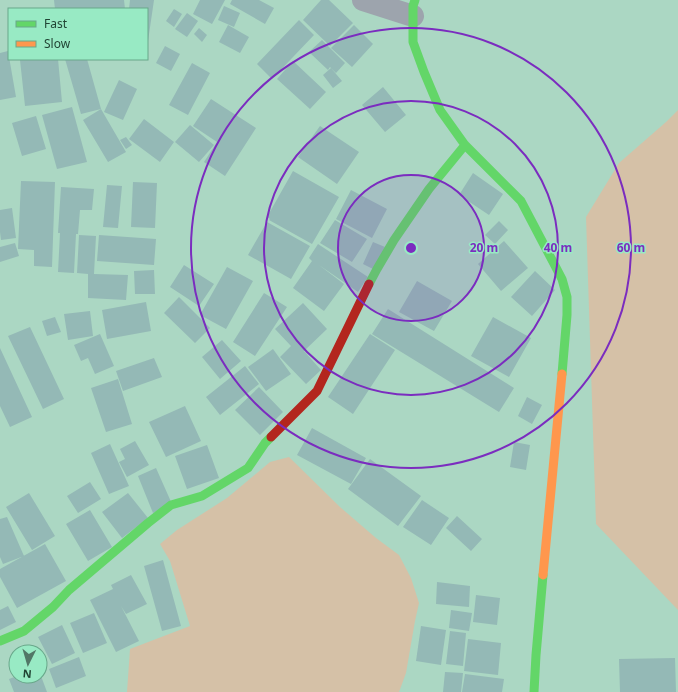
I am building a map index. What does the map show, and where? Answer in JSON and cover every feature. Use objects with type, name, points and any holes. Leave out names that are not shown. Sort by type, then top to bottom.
[{"type":"street","points":[[362,0],[414,8],[413,42],[440,110],[465,145],[521,201],[562,279],[567,297],[567,315],[536,655],[534,692]]},
{"type":"street","points":[[0,641],[24,631],[53,607],[69,590],[171,505],[202,496],[248,468],[265,443],[317,391],[377,268],[429,189],[465,145]]},
{"type":"shaded area","points":[[678,110],[678,610],[596,524],[586,217],[619,163]]},
{"type":"shaded area","points":[[289,457],[340,507],[376,538],[399,555],[411,578],[419,603],[406,673],[399,692],[127,692],[130,649],[190,626],[170,561],[160,544],[177,530],[227,498],[270,462]]},
{"type":"building","points":[[54,0],[124,0],[125,8],[55,8]]},
{"type":"building","points":[[130,0],[154,0],[148,41],[148,8],[129,8]]},
{"type":"building","points":[[200,0],[225,0],[212,24],[193,14]]},
{"type":"building","points":[[232,0],[259,0],[274,8],[265,24],[230,4]]},
{"type":"building","points":[[321,0],[329,0],[353,23],[330,46],[303,20]]},
{"type":"building","points":[[224,6],[240,13],[234,27],[218,20]]},
{"type":"building","points":[[174,9],[182,14],[174,27],[166,21]]},
{"type":"building","points":[[187,13],[198,21],[187,37],[175,29]]},
{"type":"building","points":[[299,20],[314,35],[272,79],[257,64]]},
{"type":"building","points":[[228,25],[249,37],[240,53],[219,42]]},
{"type":"building","points":[[354,25],[373,44],[352,67],[331,48]]},
{"type":"building","points":[[199,28],[207,35],[202,42],[194,34]]},
{"type":"building","points":[[322,40],[345,63],[336,73],[330,67],[328,70],[309,52]]},
{"type":"building","points":[[165,46],[180,54],[171,71],[156,63]]},
{"type":"building","points":[[8,51],[8,60],[10,60],[16,97],[0,100],[0,53]]},
{"type":"building","points":[[20,60],[58,60],[62,102],[25,106]]},
{"type":"building","points":[[65,60],[87,60],[101,109],[81,114]]},
{"type":"building","points":[[293,61],[326,92],[310,109],[277,79]]},
{"type":"building","points":[[192,63],[210,73],[188,115],[169,105]]},
{"type":"building","points":[[331,68],[342,81],[333,88],[323,75]]},
{"type":"building","points":[[119,80],[137,89],[123,120],[104,112]]},
{"type":"building","points":[[383,87],[406,115],[385,132],[362,105]]},
{"type":"building","points":[[211,99],[256,128],[225,176],[204,162],[217,142],[193,126]]},
{"type":"building","points":[[72,107],[87,162],[57,169],[42,115]]},
{"type":"building","points":[[101,109],[126,152],[108,162],[83,120]]},
{"type":"building","points":[[36,116],[46,149],[22,156],[12,123]]},
{"type":"building","points":[[144,119],[174,142],[160,162],[129,139]]},
{"type":"building","points":[[190,125],[214,145],[199,162],[175,142]]},
{"type":"building","points":[[320,126],[359,152],[337,184],[298,157]]},
{"type":"building","points":[[126,137],[132,145],[126,149],[120,140]]},
{"type":"building","points":[[293,171],[339,197],[312,244],[269,220],[270,219],[267,217]]},
{"type":"building","points":[[473,173],[503,194],[489,215],[459,195]]},
{"type":"building","points":[[21,181],[55,182],[52,267],[34,266],[34,250],[18,249]]},
{"type":"building","points":[[133,182],[157,183],[155,228],[131,227]]},
{"type":"building","points":[[107,185],[122,186],[118,228],[103,227]]},
{"type":"building","points":[[61,187],[94,189],[92,210],[80,210],[78,234],[76,234],[74,273],[58,272],[60,233],[58,233]]},
{"type":"building","points":[[351,190],[387,209],[372,238],[336,219]]},
{"type":"building","points":[[12,208],[16,238],[1,240],[0,210]]},
{"type":"building","points":[[335,220],[367,239],[352,262],[320,243]]},
{"type":"building","points":[[499,221],[508,230],[495,244],[485,235]]},
{"type":"building","points":[[267,222],[310,246],[291,279],[248,255]]},
{"type":"building","points":[[79,235],[96,236],[94,274],[128,275],[126,300],[88,298],[88,274],[77,273]]},
{"type":"building","points":[[99,235],[156,239],[154,265],[97,261]]},
{"type":"building","points":[[504,241],[528,268],[501,291],[478,264]]},
{"type":"building","points":[[373,242],[385,247],[375,270],[363,264]]},
{"type":"building","points":[[15,243],[19,256],[0,262],[0,247]]},
{"type":"building","points":[[318,244],[368,277],[358,292],[319,265],[344,284],[324,311],[293,288],[312,261],[309,258]]},
{"type":"building","points":[[184,265],[214,284],[199,306],[170,287]]},
{"type":"building","points":[[227,267],[253,281],[226,329],[200,315]]},
{"type":"building","points":[[154,270],[155,294],[135,294],[134,271]]},
{"type":"building","points":[[535,271],[555,290],[532,316],[511,297]]},
{"type":"building","points":[[417,281],[452,301],[434,331],[399,312]]},
{"type":"building","points":[[264,293],[287,307],[255,356],[233,342]]},
{"type":"building","points":[[179,297],[210,328],[195,343],[164,313]]},
{"type":"building","points":[[146,302],[151,331],[107,339],[102,310]]},
{"type":"building","points":[[303,303],[327,329],[304,351],[321,370],[306,384],[280,357],[291,346],[275,329]]},
{"type":"building","points":[[388,309],[514,388],[499,412],[372,334]]},
{"type":"building","points":[[90,311],[93,336],[68,340],[64,314]]},
{"type":"building","points":[[55,317],[61,332],[47,336],[42,321]]},
{"type":"building","points":[[493,317],[531,338],[509,377],[471,356]]},
{"type":"building","points":[[30,327],[64,399],[43,409],[8,336]]},
{"type":"building","points":[[100,334],[114,366],[95,374],[88,358],[81,361],[74,345]]},
{"type":"building","points":[[370,334],[395,350],[353,414],[328,397]]},
{"type":"building","points":[[222,340],[241,361],[220,379],[202,357]]},
{"type":"building","points":[[0,348],[32,417],[10,427],[0,406]]},
{"type":"building","points":[[273,349],[291,374],[266,391],[248,367]]},
{"type":"building","points":[[154,358],[162,377],[123,391],[116,371]]},
{"type":"building","points":[[245,366],[259,384],[220,415],[206,397]]},
{"type":"building","points":[[118,379],[132,424],[106,432],[91,388]]},
{"type":"building","points":[[259,387],[283,412],[260,435],[235,410]]},
{"type":"building","points":[[527,397],[542,405],[532,424],[518,416]]},
{"type":"building","points":[[185,406],[201,441],[166,457],[149,422]]},
{"type":"building","points":[[312,428],[366,458],[351,484],[297,455]]},
{"type":"building","points":[[135,441],[149,465],[127,477],[119,462],[125,459],[120,449]]},
{"type":"building","points":[[514,442],[530,445],[526,470],[510,467]]},
{"type":"building","points":[[110,444],[129,486],[109,494],[91,453]]},
{"type":"building","points":[[207,445],[219,478],[187,489],[175,456]]},
{"type":"building","points":[[370,459],[421,496],[398,526],[348,489]]},
{"type":"building","points":[[156,468],[172,504],[153,513],[138,476]]},
{"type":"building","points":[[90,482],[101,499],[78,513],[67,496]]},
{"type":"building","points":[[29,493],[55,536],[32,550],[6,507]]},
{"type":"building","points":[[128,493],[148,518],[122,538],[102,512]]},
{"type":"building","points":[[422,500],[449,518],[431,545],[403,527]]},
{"type":"building","points":[[90,510],[112,547],[88,561],[66,524]]},
{"type":"building","points":[[457,516],[482,539],[471,551],[446,528]]},
{"type":"building","points":[[7,517],[24,556],[3,564],[0,557],[0,519]]},
{"type":"building","points":[[45,544],[66,581],[17,608],[0,577],[0,569]]},
{"type":"building","points":[[163,560],[181,626],[162,631],[144,566]]},
{"type":"building","points":[[131,575],[147,604],[126,614],[121,606],[139,641],[116,652],[90,600],[113,589],[111,585]]},
{"type":"building","points":[[437,582],[470,586],[469,607],[436,604]]},
{"type":"building","points":[[476,595],[500,598],[497,625],[473,622]]},
{"type":"building","points":[[8,606],[16,622],[0,630],[0,610]]},
{"type":"building","points":[[451,610],[472,613],[469,631],[449,628]]},
{"type":"building","points":[[94,613],[107,643],[83,653],[70,623]]},
{"type":"building","points":[[62,625],[75,653],[52,664],[48,656],[48,644],[42,644],[38,637]]},
{"type":"building","points":[[421,626],[446,630],[441,665],[416,661]]},
{"type":"building","points":[[450,631],[466,633],[463,666],[446,664]]},
{"type":"building","points":[[468,639],[501,643],[498,675],[464,671]]},
{"type":"building","points":[[79,657],[86,676],[56,688],[49,669]]},
{"type":"building","points":[[675,658],[676,692],[620,692],[619,659]]},
{"type":"building","points":[[445,672],[463,673],[461,692],[443,692]]},
{"type":"building","points":[[465,674],[504,679],[502,692],[462,692]]},
{"type":"building","points":[[11,684],[44,684],[47,692],[14,692]]},
{"type":"traffic: fast","points":[[415,0],[413,6],[413,42],[440,110],[465,145],[521,201],[562,279],[567,297],[562,374]]},
{"type":"traffic: fast","points":[[369,284],[394,240],[429,189],[465,145]]},
{"type":"traffic: fast","points":[[0,641],[24,631],[53,607],[69,590],[171,505],[202,496],[248,468],[265,443],[271,437]]},
{"type":"traffic: fast","points":[[534,692],[543,575]]},
{"type":"traffic: slow","points":[[543,575],[562,374]]},
{"type":"traffic: jam","points":[[271,437],[317,391],[369,284]]}]
